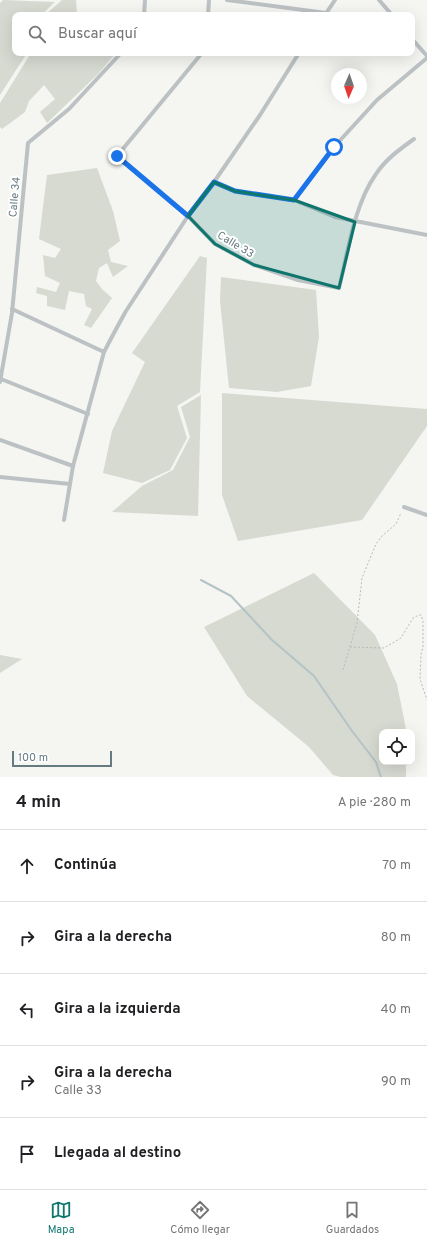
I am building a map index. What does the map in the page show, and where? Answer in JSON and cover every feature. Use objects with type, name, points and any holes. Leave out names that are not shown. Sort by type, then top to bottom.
[{"type":"street","points":[[144,12],[145,0]]},
{"type":"street","points":[[208,12],[209,0]]},
{"type":"street","points":[[227,0],[312,12]]},
{"type":"street","points":[[327,12],[335,0]]},
{"type":"street","points":[[378,0],[389,12]]},
{"type":"street","points":[[294,200],[334,147],[377,100],[427,57],[415,43]]},
{"type":"street","name":"Calle 34","points":[[0,380],[12,309],[28,143],[69,109],[118,56]]},
{"type":"street","name":"Calle 33","points":[[200,56],[117,156],[188,216],[215,244],[254,265],[298,280],[339,288],[355,222]]},
{"type":"street","points":[[64,520],[73,466],[104,352],[126,311],[188,216],[214,182],[260,114],[297,56]]},
{"type":"street","points":[[355,222],[363,197],[376,174],[393,154],[414,139]]},
{"type":"street","points":[[214,182],[235,191],[294,200],[335,217],[355,222],[427,235]]},
{"type":"street","points":[[12,309],[104,352]]},
{"type":"street","points":[[0,380],[88,414]]},
{"type":"street","points":[[0,440],[73,466]]},
{"type":"street","points":[[0,477],[70,484]]},
{"type":"street","points":[[404,507],[427,515]]},
{"type":"path","points":[[342,670],[357,623],[362,578],[376,544],[382,536],[396,524],[404,507]]},
{"type":"path","points":[[349,647],[384,648],[401,638],[413,618],[421,615],[423,621],[423,647],[421,654],[420,679],[427,700]]},
{"type":"highlighted area","points":[[214,182],[235,191],[294,200],[355,222],[339,288],[254,265],[215,244],[188,216]]},
{"type":"shaded area","points":[[3,0],[55,2],[44,12],[12,12],[12,56],[25,56],[0,95],[0,3]]},
{"type":"shaded area","points":[[62,0],[76,0],[77,12],[48,12]]},
{"type":"shaded area","points":[[29,56],[113,56],[97,75],[47,123],[40,112],[55,99],[44,85],[29,101],[25,112],[2,129],[0,127],[0,103]]},
{"type":"shaded area","points":[[97,168],[113,211],[120,241],[108,250],[111,262],[128,266],[113,277],[107,263],[99,268],[96,281],[112,298],[91,328],[84,325],[92,309],[86,306],[84,294],[69,291],[65,310],[47,306],[47,296],[36,293],[37,287],[56,292],[60,283],[45,276],[43,255],[55,258],[61,249],[39,239],[47,175]]},
{"type":"shaded area","points":[[200,256],[207,258],[200,392],[177,406],[187,438],[170,470],[142,483],[103,473],[112,431],[145,362],[132,353]]},
{"type":"shaded area","points":[[221,277],[316,290],[319,337],[311,386],[277,392],[229,388],[220,301]]},
{"type":"shaded area","points":[[222,393],[427,409],[427,426],[362,520],[238,541],[222,495]]},
{"type":"shaded area","points":[[201,395],[198,516],[112,512],[142,486],[173,470],[190,437],[181,407]]},
{"type":"shaded area","points":[[314,573],[375,635],[397,684],[406,729],[379,729],[379,765],[406,765],[406,777],[341,777],[333,775],[309,747],[247,696],[204,627]]},
{"type":"shaded area","points":[[0,655],[22,659],[0,673]]},
{"type":"waterway","points":[[201,580],[231,596],[272,640],[314,676],[352,731],[376,762],[381,777]]},
{"type":"route","points":[[117,156],[188,216],[214,182],[235,191],[294,200],[334,147]]}]
